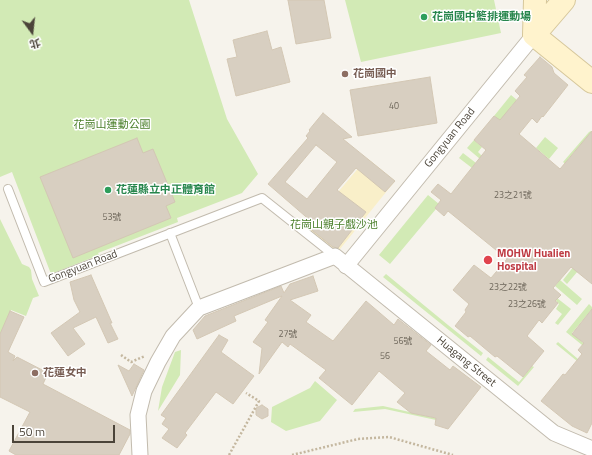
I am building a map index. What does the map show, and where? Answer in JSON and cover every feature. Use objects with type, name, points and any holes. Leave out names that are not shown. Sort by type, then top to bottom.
[{"type":"street","points":[[535,0],[534,35],[592,82]]},
{"type":"street","name":"Gongyuan Road","points":[[140,455],[138,415],[144,391],[173,336],[199,308],[341,261],[564,0]]},
{"type":"street","name":"Huagang Street","points":[[341,261],[554,432],[592,450]]},
{"type":"lane","name":"Gongyuan Road","points":[[8,189],[44,282],[262,198],[341,261]]},
{"type":"lane","points":[[170,233],[199,308]]},
{"type":"path","points":[[229,455],[259,401],[246,393]]},
{"type":"path","points":[[292,455],[358,439],[389,436],[453,455]]},
{"type":"green space","name":"花崗山運動公園","points":[[0,0],[189,0],[227,119],[258,174],[242,193],[177,218],[178,222],[98,253],[99,255],[51,274],[12,172],[0,177]]},
{"type":"green space","name":"花崗國中籃排運動場","points":[[345,0],[494,0],[501,33],[361,62]]},
{"type":"green space","points":[[511,95],[517,100],[509,109],[515,114],[506,126],[494,116]]},
{"type":"green space","points":[[591,131],[592,132],[568,159],[577,173],[563,162]]},
{"type":"green space","points":[[545,137],[558,148],[549,159],[536,148]]},
{"type":"green space","points":[[474,140],[482,147],[478,152],[482,156],[480,159],[467,148]]},
{"type":"green space","points":[[463,153],[476,163],[472,168],[459,158]]},
{"type":"green space","points":[[428,195],[439,204],[390,264],[379,255]]},
{"type":"green space","points":[[0,219],[22,264],[29,267],[31,270],[32,279],[39,296],[33,298],[26,316],[11,310],[0,337]]},
{"type":"green space","points":[[578,261],[583,265],[567,284],[563,280]]},
{"type":"green space","points":[[386,274],[483,353],[481,356],[383,277]]},
{"type":"green space","points":[[560,280],[582,299],[577,305],[555,286]]},
{"type":"green space","points":[[557,298],[571,309],[558,325],[555,323],[562,314],[556,309],[559,304],[556,301]]},
{"type":"green space","points":[[589,304],[592,309],[572,333],[588,347],[587,349],[566,332]]},
{"type":"green space","points":[[558,342],[578,359],[577,361],[556,344]]},
{"type":"green space","points":[[181,350],[180,375],[158,411],[162,387],[175,352]]},
{"type":"green space","points":[[488,357],[519,382],[532,366],[534,367],[518,386],[486,360]]},
{"type":"green space","points":[[315,381],[337,400],[320,421],[286,431],[271,422],[272,407],[310,388]]},
{"type":"green space","points":[[383,406],[436,418],[436,420],[385,409],[353,412],[355,409]]},
{"type":"sand","name":"花崗山親子戲沙池","points":[[367,158],[395,181],[336,254],[305,231]]},
{"type":"building","points":[[288,0],[324,0],[331,38],[296,44]]},
{"type":"building","points":[[267,31],[272,50],[281,47],[290,82],[236,96],[227,59],[237,57],[233,40]]},
{"type":"building","points":[[540,57],[552,67],[554,73],[568,85],[537,123],[532,118],[519,134],[560,169],[592,131],[592,284],[571,267],[553,288],[561,295],[555,301],[558,303],[542,323],[539,320],[527,336],[544,351],[523,377],[455,326],[466,312],[465,310],[469,304],[453,290],[474,265],[491,278],[507,259],[448,211],[444,216],[435,208],[441,200],[431,192],[438,184],[451,194],[486,150],[474,140],[494,116],[500,120],[520,96],[515,91],[527,77],[524,75]]},
{"type":"building","name":"花崗國中","points":[[430,77],[437,123],[358,136],[350,90]]},
{"type":"building","points":[[323,113],[352,137],[343,139],[395,181],[385,192],[356,168],[337,190],[366,212],[338,248],[333,247],[308,227],[312,222],[268,184],[308,138],[306,136],[310,131],[309,130]],"holes":[[[316,145],[337,162],[307,199],[285,182]]]},
{"type":"building","name":"花蓮縣立中正體育館","points":[[137,138],[143,153],[153,149],[175,202],[166,206],[171,218],[73,258],[40,177]]},
{"type":"building","points":[[91,275],[118,339],[108,343],[96,317],[73,328],[85,344],[68,356],[51,333],[80,312],[74,300],[70,282]]},
{"type":"building","points":[[313,276],[318,291],[290,300],[311,315],[306,322],[333,341],[366,301],[394,325],[398,319],[431,345],[426,351],[450,370],[453,366],[481,387],[448,429],[435,425],[436,418],[411,413],[397,402],[405,393],[379,371],[352,405],[319,378],[326,370],[290,344],[288,347],[282,342],[259,374],[262,348],[253,342],[268,322],[265,320],[282,296],[234,316],[236,321],[197,339],[193,330],[205,316],[281,286],[284,293],[290,284]]},
{"type":"building","points":[[592,309],[592,423],[587,433],[572,426],[541,401],[582,354],[578,350],[584,343],[572,334]]},
{"type":"building","name":"花蓮女中","points":[[10,311],[24,317],[8,352],[15,356],[13,361],[17,357],[48,373],[43,384],[130,430],[130,434],[119,455],[16,455],[9,451],[30,412],[0,397],[0,334]]},
{"type":"building","points":[[219,335],[228,340],[221,352],[254,376],[233,404],[216,392],[185,433],[187,435],[177,448],[162,438],[169,429],[162,424],[166,418],[161,415]]},
{"type":"building","points":[[134,364],[144,370],[132,396],[118,365],[129,371]]},
{"type":"building","points":[[262,405],[268,409],[268,416],[262,419],[256,415],[256,408]]},
{"type":"place","name":"花崗國中籃排運動場","points":[[424,17]]},
{"type":"place","name":"花崗國中","points":[[345,74]]},
{"type":"place","name":"花蓮縣立中正體育館","points":[[108,190]]},
{"type":"place","name":"MOHW Hualien Hospital","points":[[488,260]]},
{"type":"place","name":"花蓮女中","points":[[35,373]]}]
